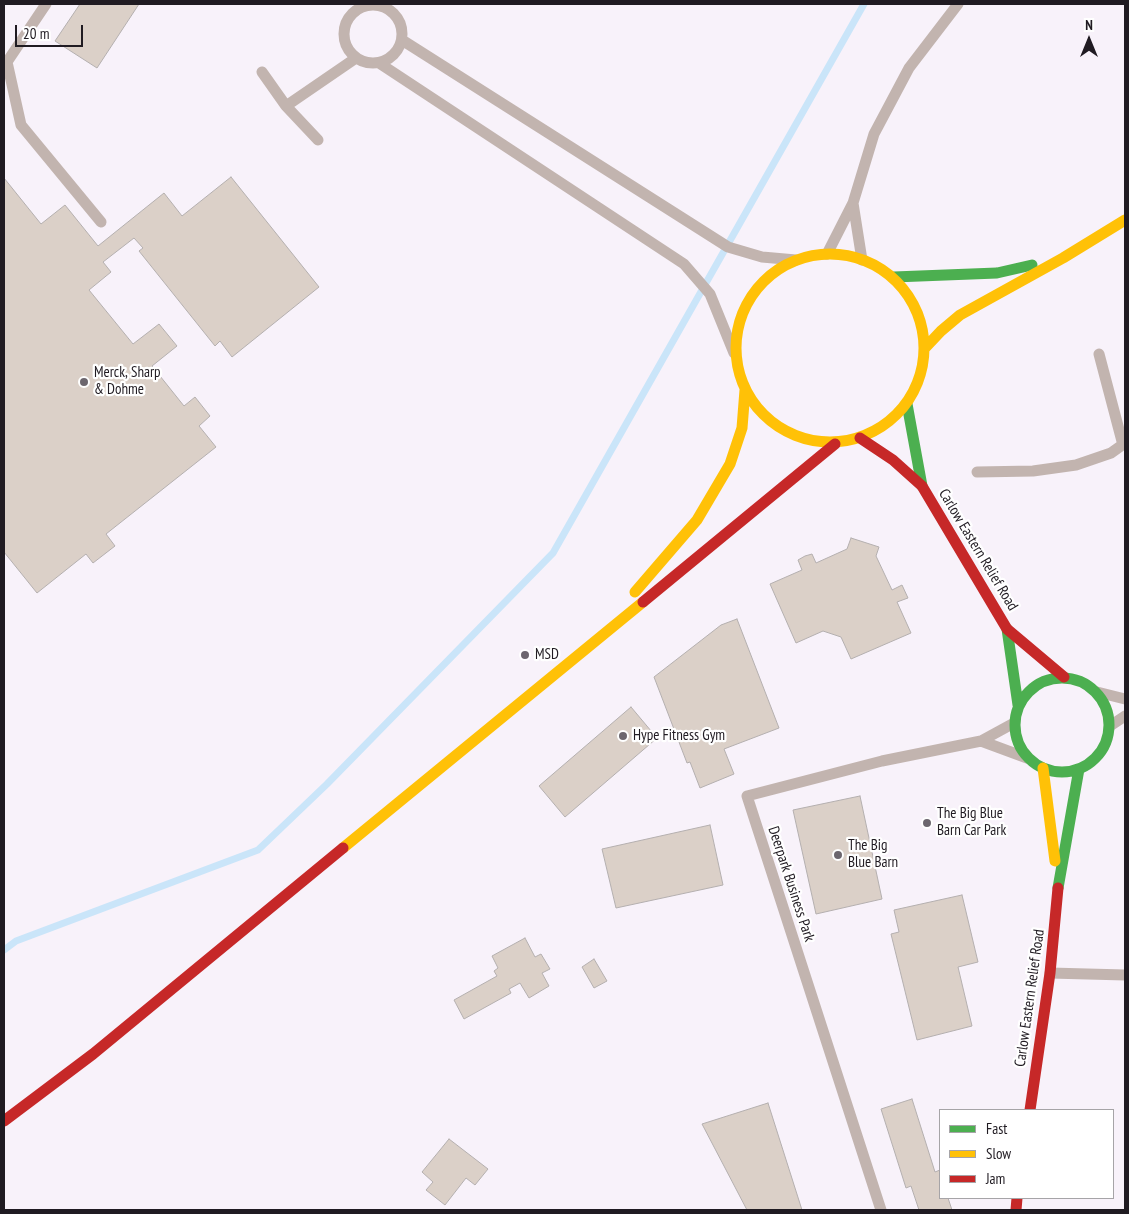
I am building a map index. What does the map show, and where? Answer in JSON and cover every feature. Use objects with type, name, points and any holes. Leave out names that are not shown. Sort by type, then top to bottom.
[{"type":"main road","points":[[924,349],[960,315],[1063,258],[1125,220]]},
{"type":"main road","points":[[826,254],[862,260],[880,267],[894,277],[906,292],[920,322],[924,349],[922,364],[917,384],[907,404],[887,423],[860,438],[835,444],[803,438],[780,429],[760,412],[745,390],[734,353],[736,325],[750,297],[770,276],[796,260],[826,254]]},
{"type":"main road","points":[[894,277],[997,273],[1063,258]]},
{"type":"main road","points":[[590,644],[697,520],[730,464],[742,428],[745,390]]},
{"type":"main road","name":"Carlow Eastern Relief Road","points":[[907,404],[922,486]]},
{"type":"main road","name":"Carlow Eastern Relief Road","points":[[860,438],[893,460],[922,486],[1008,630],[1064,677]]},
{"type":"main road","points":[[4,1121],[93,1054],[835,444]]},
{"type":"main road","name":"Carlow Eastern Relief Road","points":[[1008,630],[1018,705]]},
{"type":"main road","points":[[1064,677],[1082,681],[1097,692],[1107,708],[1110,726],[1106,744],[1095,759],[1079,769],[1061,773],[1043,768],[1027,758],[1018,742],[1014,723],[1018,705],[1029,690],[1045,680],[1064,677]]},
{"type":"main road","name":"Carlow Eastern Relief Road","points":[[1043,768],[1058,890]]},
{"type":"main road","name":"Carlow Eastern Relief Road","points":[[1030,1109],[1050,973],[1058,890],[1079,769]]},
{"type":"lane","points":[[46,4],[7,62],[21,125],[101,222]]},
{"type":"lane","points":[[826,254],[853,202],[874,134],[909,68],[958,4]]},
{"type":"lane","points":[[364,6],[393,7],[403,31],[400,48],[395,55],[388,60],[371,64],[356,58],[349,52],[345,43],[345,25],[350,16],[364,6]]},
{"type":"lane","points":[[402,40],[728,247],[762,257],[796,260]]},
{"type":"lane","points":[[286,106],[356,58]]},
{"type":"lane","points":[[379,63],[684,264],[710,294],[734,353]]},
{"type":"lane","points":[[262,72],[286,106],[318,140]]},
{"type":"lane","points":[[853,202],[862,260]]},
{"type":"lane","points":[[977,472],[1032,471],[1076,465],[1111,453],[1124,444],[1099,354]]},
{"type":"lane","points":[[1097,692],[1125,699]]},
{"type":"lane","points":[[1110,726],[1125,716]]},
{"type":"lane","points":[[982,741],[1014,723]]},
{"type":"lane","points":[[982,741],[1027,758]]},
{"type":"lane","name":"Deerpark Business Park","points":[[880,1210],[747,796],[882,761],[982,741]]},
{"type":"lane","points":[[1050,973],[1125,975]]},
{"type":"building","points":[[80,4],[139,4],[97,68],[55,41]]},
{"type":"building","name":"Merck, Sharp & Dohme","points":[[231,177],[319,287],[232,357],[220,341],[215,346],[139,251],[143,248],[134,238],[103,262],[111,272],[89,290],[133,344],[159,324],[177,346],[152,366],[184,406],[195,397],[210,416],[199,426],[216,447],[106,534],[115,546],[93,563],[86,554],[37,593],[4,552],[4,178],[41,224],[65,205],[98,246],[164,193],[182,216]]},
{"type":"building","points":[[851,538],[879,547],[876,556],[892,590],[902,585],[908,598],[897,602],[911,633],[851,659],[841,637],[823,631],[796,643],[770,584],[802,570],[798,560],[805,556],[812,554],[816,563],[847,549]]},
{"type":"building","points":[[737,619],[779,728],[724,749],[734,774],[700,788],[690,762],[687,763],[654,677],[721,625]]},
{"type":"building","points":[[631,707],[657,738],[565,817],[539,786]]},
{"type":"building","name":"The Big Blue Barn","points":[[860,796],[882,899],[816,914],[793,810]]},
{"type":"building","points":[[710,825],[723,885],[616,908],[602,849]]},
{"type":"building","points":[[962,895],[978,962],[958,967],[972,1026],[917,1040],[891,934],[899,932],[894,910]]},
{"type":"building","points":[[525,938],[535,957],[541,954],[550,969],[542,973],[549,986],[529,998],[520,983],[509,989],[511,993],[464,1019],[454,1000],[497,976],[494,971],[498,968],[492,956]]},
{"type":"building","points":[[594,959],[607,981],[594,988],[582,967]]},
{"type":"building","points":[[912,1099],[935,1172],[939,1170],[939,1199],[948,1199],[952,1210],[919,1210],[911,1186],[906,1188],[881,1109]]},
{"type":"building","points":[[768,1103],[802,1210],[747,1210],[702,1124]]},
{"type":"building","points":[[449,1139],[488,1169],[475,1185],[466,1178],[445,1205],[426,1190],[433,1182],[422,1172]]},
{"type":"waterway","points":[[4,950],[16,941],[258,850],[327,784],[553,553],[864,4]]},
{"type":"traffic: fast","points":[[894,277],[997,273],[1032,265]]},
{"type":"traffic: fast","points":[[907,404],[922,486]]},
{"type":"traffic: fast","points":[[1007,629],[1018,705]]},
{"type":"traffic: fast","points":[[1062,678],[1080,681],[1095,692],[1106,707],[1109,725],[1106,743],[1095,758],[1080,769],[1062,772],[1044,769],[1029,758],[1018,743],[1015,725],[1018,707],[1029,692],[1044,681],[1062,678]]},
{"type":"traffic: fast","points":[[1058,888],[1079,769]]},
{"type":"traffic: slow","points":[[924,349],[960,315],[1063,258],[1125,220]]},
{"type":"traffic: slow","points":[[821,254],[839,254],[857,258],[874,265],[890,275],[903,288],[917,312],[924,339],[924,348],[924,357],[917,384],[903,408],[890,421],[874,431],[857,438],[839,442],[821,442],[803,438],[786,431],[770,421],[757,408],[747,392],[740,375],[736,357],[736,339],[740,321],[747,304],[757,288],[770,275],[786,265],[803,258],[821,254]]},
{"type":"traffic: slow","points":[[635,592],[697,520],[730,464],[742,428],[745,390]]},
{"type":"traffic: slow","points":[[343,848],[643,602]]},
{"type":"traffic: slow","points":[[1043,768],[1055,861]]},
{"type":"traffic: jam","points":[[860,438],[893,460],[922,486],[1007,629],[1064,677]]},
{"type":"traffic: jam","points":[[643,602],[835,444]]},
{"type":"traffic: jam","points":[[4,1121],[93,1054],[343,848]]},
{"type":"traffic: jam","points":[[1030,1109],[1050,973],[1058,888]]},
{"type":"traffic: jam","points":[[1016,1210],[1017,1199]]},
{"type":"place","name":"Merck, Sharp & Dohme","points":[[84,382]]},
{"type":"place","name":"MSD","points":[[525,655]]},
{"type":"place","name":"Hype Fitness Gym","points":[[623,736]]},
{"type":"place","name":"The Big Blue Barn Car Park","points":[[927,823]]},
{"type":"place","name":"The Big Blue Barn","points":[[838,855]]}]
